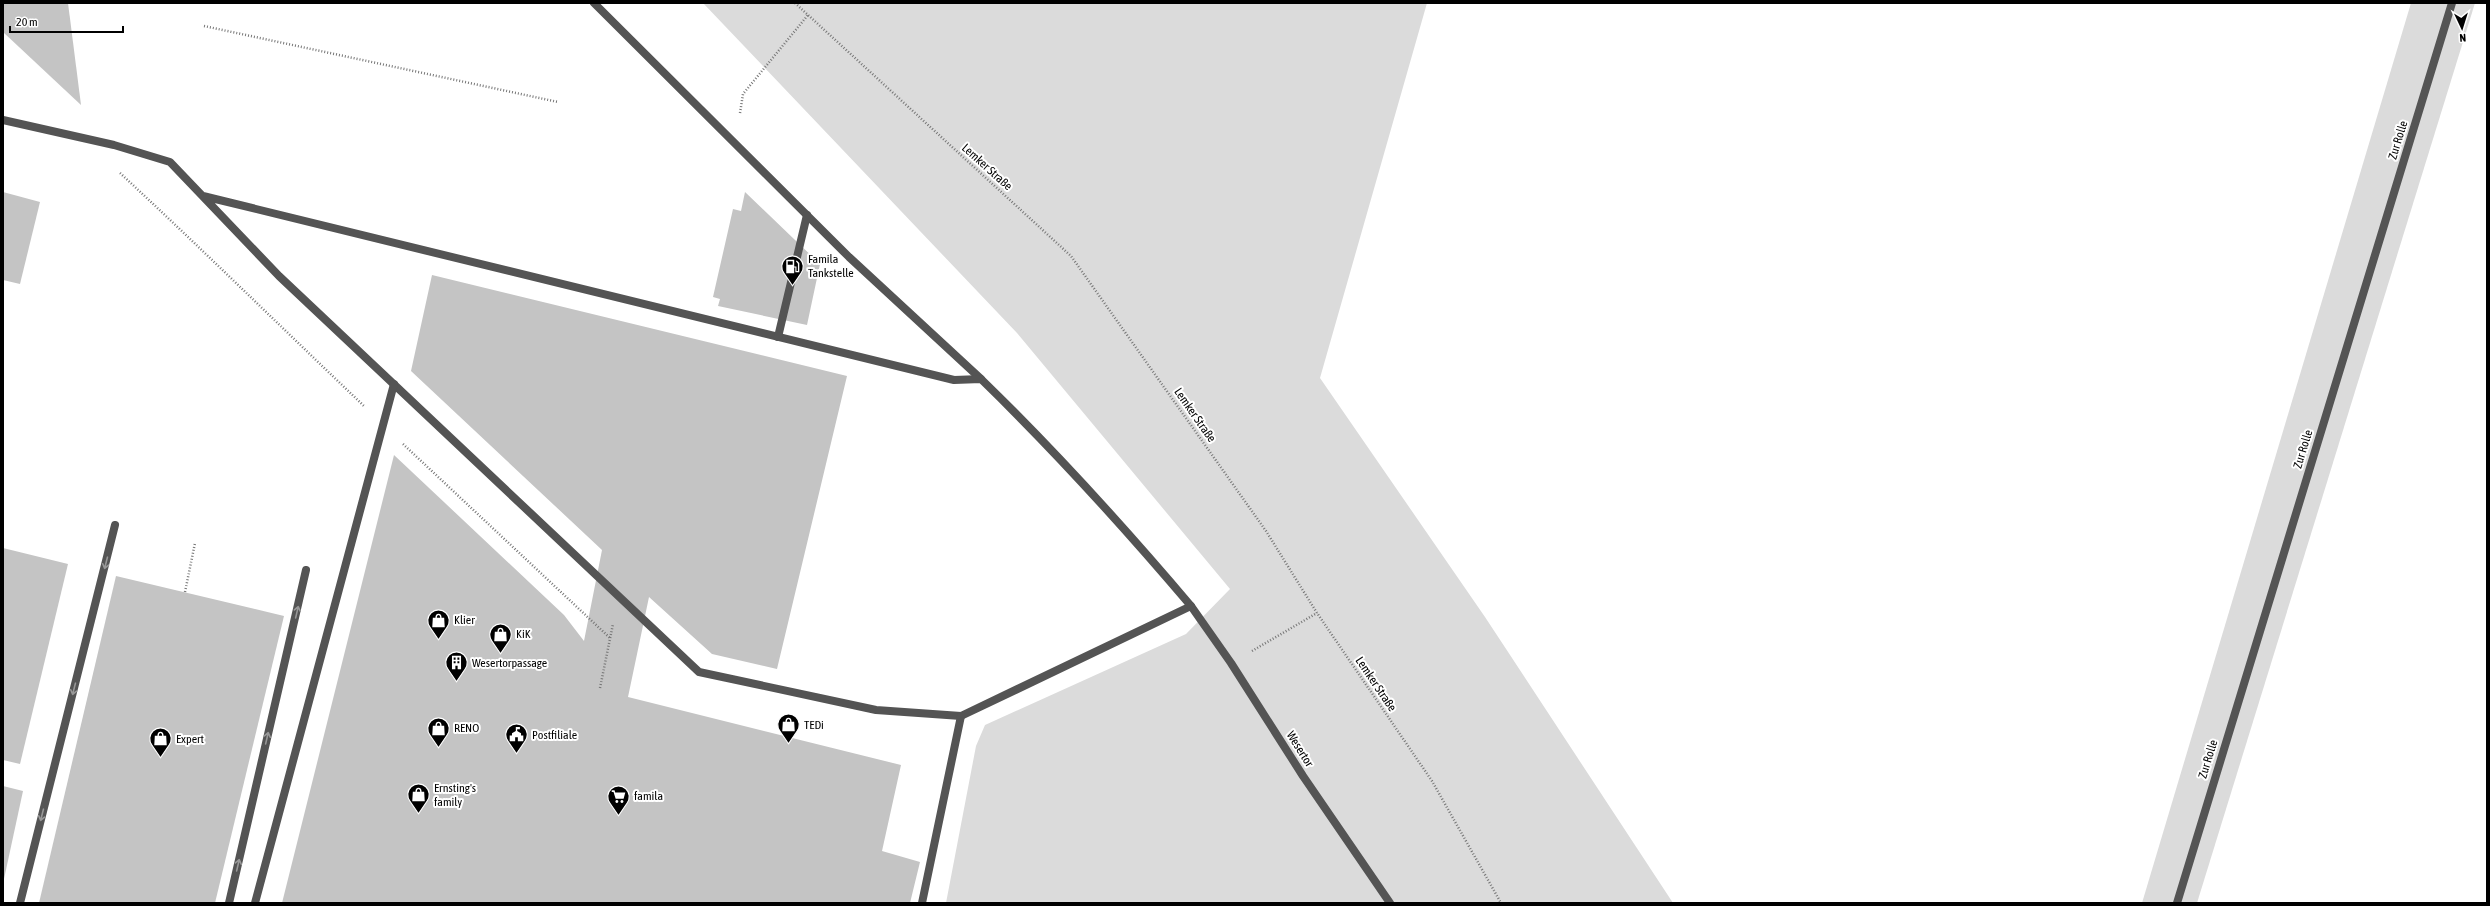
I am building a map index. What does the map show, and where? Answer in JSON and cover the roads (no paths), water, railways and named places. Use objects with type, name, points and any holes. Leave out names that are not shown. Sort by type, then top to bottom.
[{"type":"street","name":"Wesertor","points":[[594,3],[735,141],[849,257],[1037,433],[1113,514],[1191,606],[1232,663],[1303,776],[1390,903]]},
{"type":"street","name":"Zur Rolle","points":[[2177,903],[2452,3]]},
{"type":"street","points":[[3,120],[114,145],[170,162],[279,276],[699,672],[876,710],[961,716],[1191,606]]},
{"type":"street","points":[[202,196],[954,380],[981,379]]},
{"type":"street","points":[[778,337],[807,214]]},
{"type":"street","points":[[255,903],[394,384]]},
{"type":"street","points":[[20,903],[115,525]]},
{"type":"street","points":[[229,903],[306,570]]},
{"type":"street","points":[[922,903],[961,716]]},
{"type":"place","name":"Famila Tankstelle","points":[[793,286]]},
{"type":"place","name":"Klier","points":[[438,640]]},
{"type":"place","name":"KiK","points":[[501,654]]},
{"type":"place","name":"Wesertorpassage","points":[[456,682]]},
{"type":"place","name":"TEDi","points":[[788,744]]},
{"type":"place","name":"RENO","points":[[439,748]]},
{"type":"place","name":"Postfiliale","points":[[517,754]]},
{"type":"place","name":"Expert","points":[[161,758]]},
{"type":"place","name":"Ernsting's family","points":[[419,814]]},
{"type":"place","name":"famila","points":[[618,816]]}]
